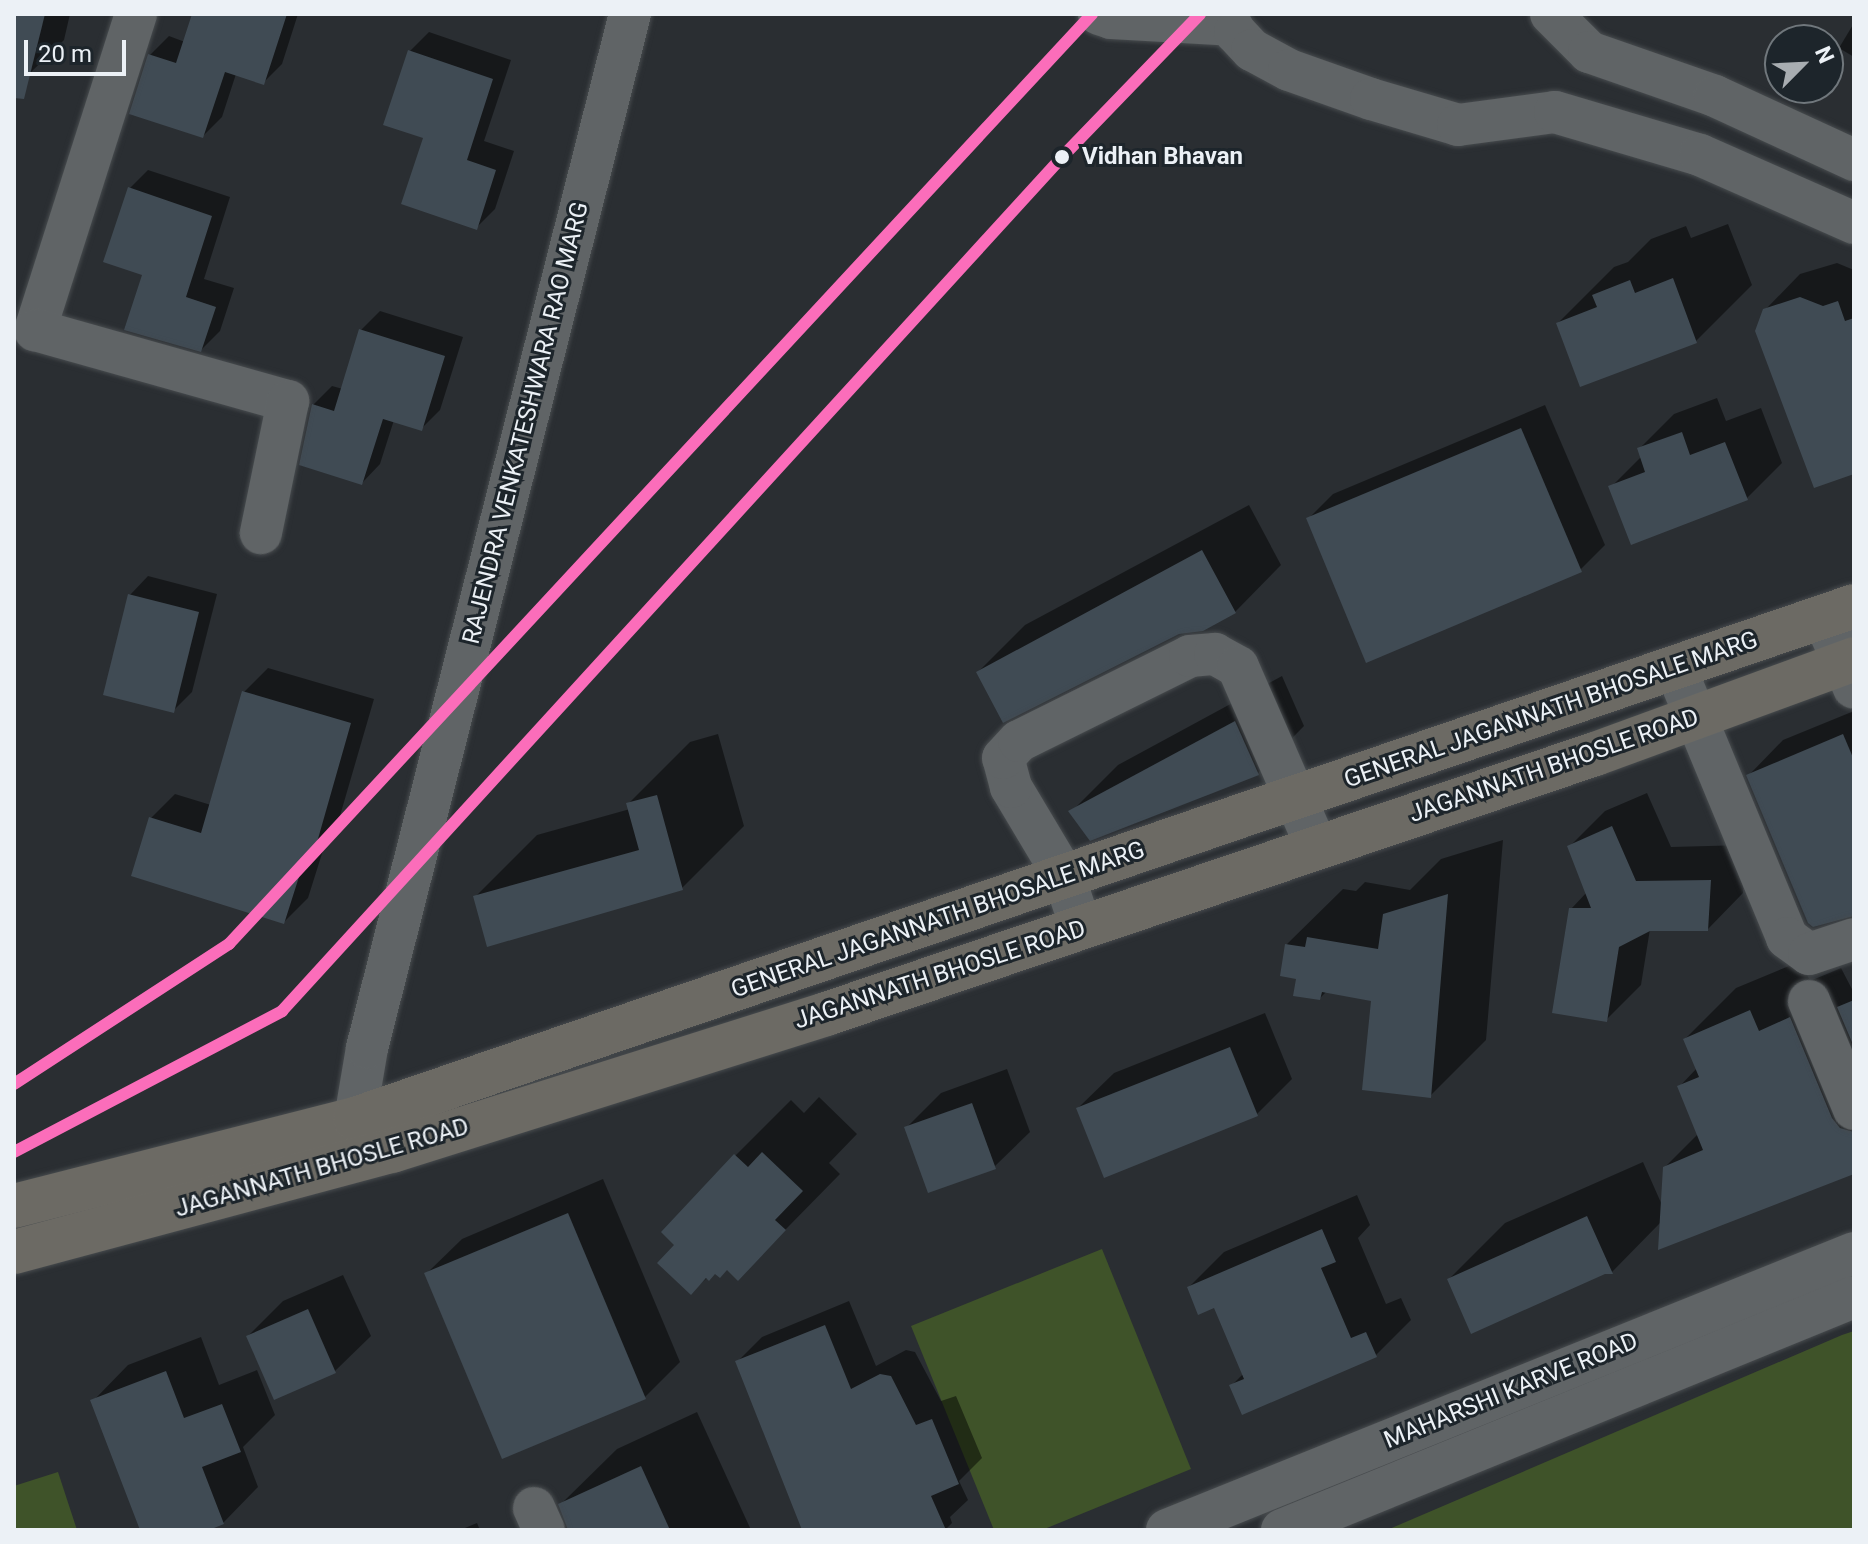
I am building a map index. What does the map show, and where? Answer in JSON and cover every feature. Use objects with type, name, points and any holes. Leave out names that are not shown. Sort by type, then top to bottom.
[{"type":"main road","name":"GENERAL JAGANNATH BHOSALE MARG","points":[[14,1206],[357,1140],[1064,876],[1838,611]]},
{"type":"main road","name":"JAGANNATH BHOSLE ROAD","points":[[14,1252],[357,1140],[826,1014],[1696,717],[1851,670]]},
{"type":"street","points":[[136,14],[35,330],[288,401],[261,533]]},
{"type":"street","name":"RAJENDRA VENKATESHWARA RAO MARG","points":[[357,1140],[371,1032],[630,14]]},
{"type":"street","points":[[1099,14],[1111,18],[1228,20],[1252,50],[1289,70],[1431,118],[1458,125],[1555,112],[1700,155],[1854,223]]},
{"type":"street","points":[[1551,14],[1589,52],[1715,96],[1854,160]]},
{"type":"street","points":[[1555,112],[1589,52]]},
{"type":"street","points":[[1838,611],[1851,670]]},
{"type":"street","points":[[1081,928],[1064,876],[1011,787],[1003,758],[1019,741],[1190,656],[1215,654],[1238,667],[1317,848]]},
{"type":"street","points":[[1675,667],[1787,938],[1809,954],[1854,939]]},
{"type":"street","points":[[1809,1001],[1854,1109]]},
{"type":"street","name":"MAHARSHI KARVE ROAD","points":[[1167,1530],[1854,1253]]},
{"type":"street","name":"MAHARSHI KARVE ROAD","points":[[1282,1530],[1854,1297]]},
{"type":"green space","points":[[1102,1249],[1191,1469],[1042,1530],[994,1530],[911,1326]]},
{"type":"green space","points":[[1854,1331],[1854,1530],[1387,1530],[1842,1335]]},
{"type":"green space","points":[[58,1472],[77,1530],[14,1530],[14,1486]]},
{"type":"building","points":[[14,14],[45,14],[24,99],[14,98]]},
{"type":"building","points":[[192,14],[287,14],[264,85],[225,72],[203,138],[129,114],[148,54],[176,63]]},
{"type":"building","points":[[408,50],[493,79],[467,160],[496,170],[477,230],[401,204],[423,138],[383,125]]},
{"type":"building","points":[[128,187],[212,216],[186,297],[216,307],[201,352],[124,330],[142,275],[103,262]]},
{"type":"building","points":[[1673,278],[1697,343],[1580,387],[1556,323],[1597,307],[1592,295],[1630,280],[1635,293]]},
{"type":"building","points":[[1800,297],[1823,306],[1838,301],[1845,321],[1854,318],[1854,474],[1814,488],[1755,331],[1763,309]]},
{"type":"building","points":[[359,329],[445,356],[422,431],[383,419],[362,485],[299,465],[312,404],[334,411]]},
{"type":"building","points":[[1521,428],[1582,572],[1366,663],[1306,518]]},
{"type":"building","points":[[1682,432],[1690,455],[1725,442],[1748,500],[1631,545],[1608,486],[1645,472],[1637,448]]},
{"type":"building","points":[[1202,550],[1236,613],[1203,631],[1179,634],[1003,723],[976,672]]},
{"type":"building","points":[[128,594],[199,612],[174,713],[103,695]]},
{"type":"building","points":[[242,691],[351,723],[312,860],[305,858],[284,924],[131,876],[149,817],[201,833]]},
{"type":"building","points":[[1235,721],[1259,775],[1090,841],[1068,811]]},
{"type":"building","points":[[1843,734],[1854,760],[1854,916],[1813,927],[1808,923],[1746,775]]},
{"type":"building","points":[[657,795],[683,890],[487,947],[473,896],[639,850],[626,803]]},
{"type":"building","points":[[1612,826],[1636,881],[1711,880],[1708,931],[1650,931],[1619,947],[1607,1022],[1552,1013],[1569,908],[1591,908],[1567,846]]},
{"type":"building","points":[[1448,894],[1431,1098],[1362,1090],[1371,1001],[1322,992],[1320,1000],[1293,996],[1296,979],[1280,976],[1285,944],[1305,947],[1307,937],[1378,949],[1383,914]]},
{"type":"building","points":[[1854,1000],[1854,1047],[1837,1007]]},
{"type":"building","points":[[1750,1010],[1759,1031],[1790,1017],[1832,1118],[1840,1128],[1854,1132],[1854,1174],[1658,1250],[1663,1167],[1703,1150],[1677,1086],[1699,1077],[1683,1039]]},
{"type":"building","points":[[1230,1047],[1258,1116],[1104,1178],[1076,1108]]},
{"type":"building","points":[[972,1103],[996,1169],[928,1193],[904,1127]]},
{"type":"building","points":[[762,1152],[803,1191],[775,1220],[786,1230],[738,1281],[727,1270],[720,1278],[715,1274],[709,1281],[706,1278],[691,1295],[657,1263],[674,1245],[661,1232],[734,1154],[748,1167]]},
{"type":"building","points":[[568,1213],[646,1399],[502,1459],[424,1273]]},
{"type":"building","points":[[1587,1216],[1613,1274],[1605,1274],[1471,1334],[1447,1279]]},
{"type":"building","points":[[1322,1229],[1336,1262],[1321,1268],[1351,1338],[1366,1332],[1377,1357],[1242,1415],[1229,1385],[1244,1379],[1214,1308],[1198,1315],[1187,1287]]},
{"type":"building","points":[[308,1309],[336,1373],[274,1400],[246,1336]]},
{"type":"building","points":[[825,1325],[851,1389],[880,1374],[891,1376],[916,1425],[932,1419],[959,1484],[931,1496],[946,1530],[802,1530],[735,1361]]},
{"type":"building","points":[[166,1371],[184,1418],[222,1404],[241,1452],[202,1467],[224,1524],[209,1530],[140,1530],[90,1400]]},
{"type":"building","points":[[641,1466],[670,1530],[568,1530],[558,1504]]},
{"type":"transit line","points":[[14,1084],[229,944],[1092,14]]},
{"type":"transit line","points":[[14,1152],[282,1011],[1064,155],[1200,14]]},
{"type":"place","name":"Vidhan Bhavan","points":[[1062,157]]}]
